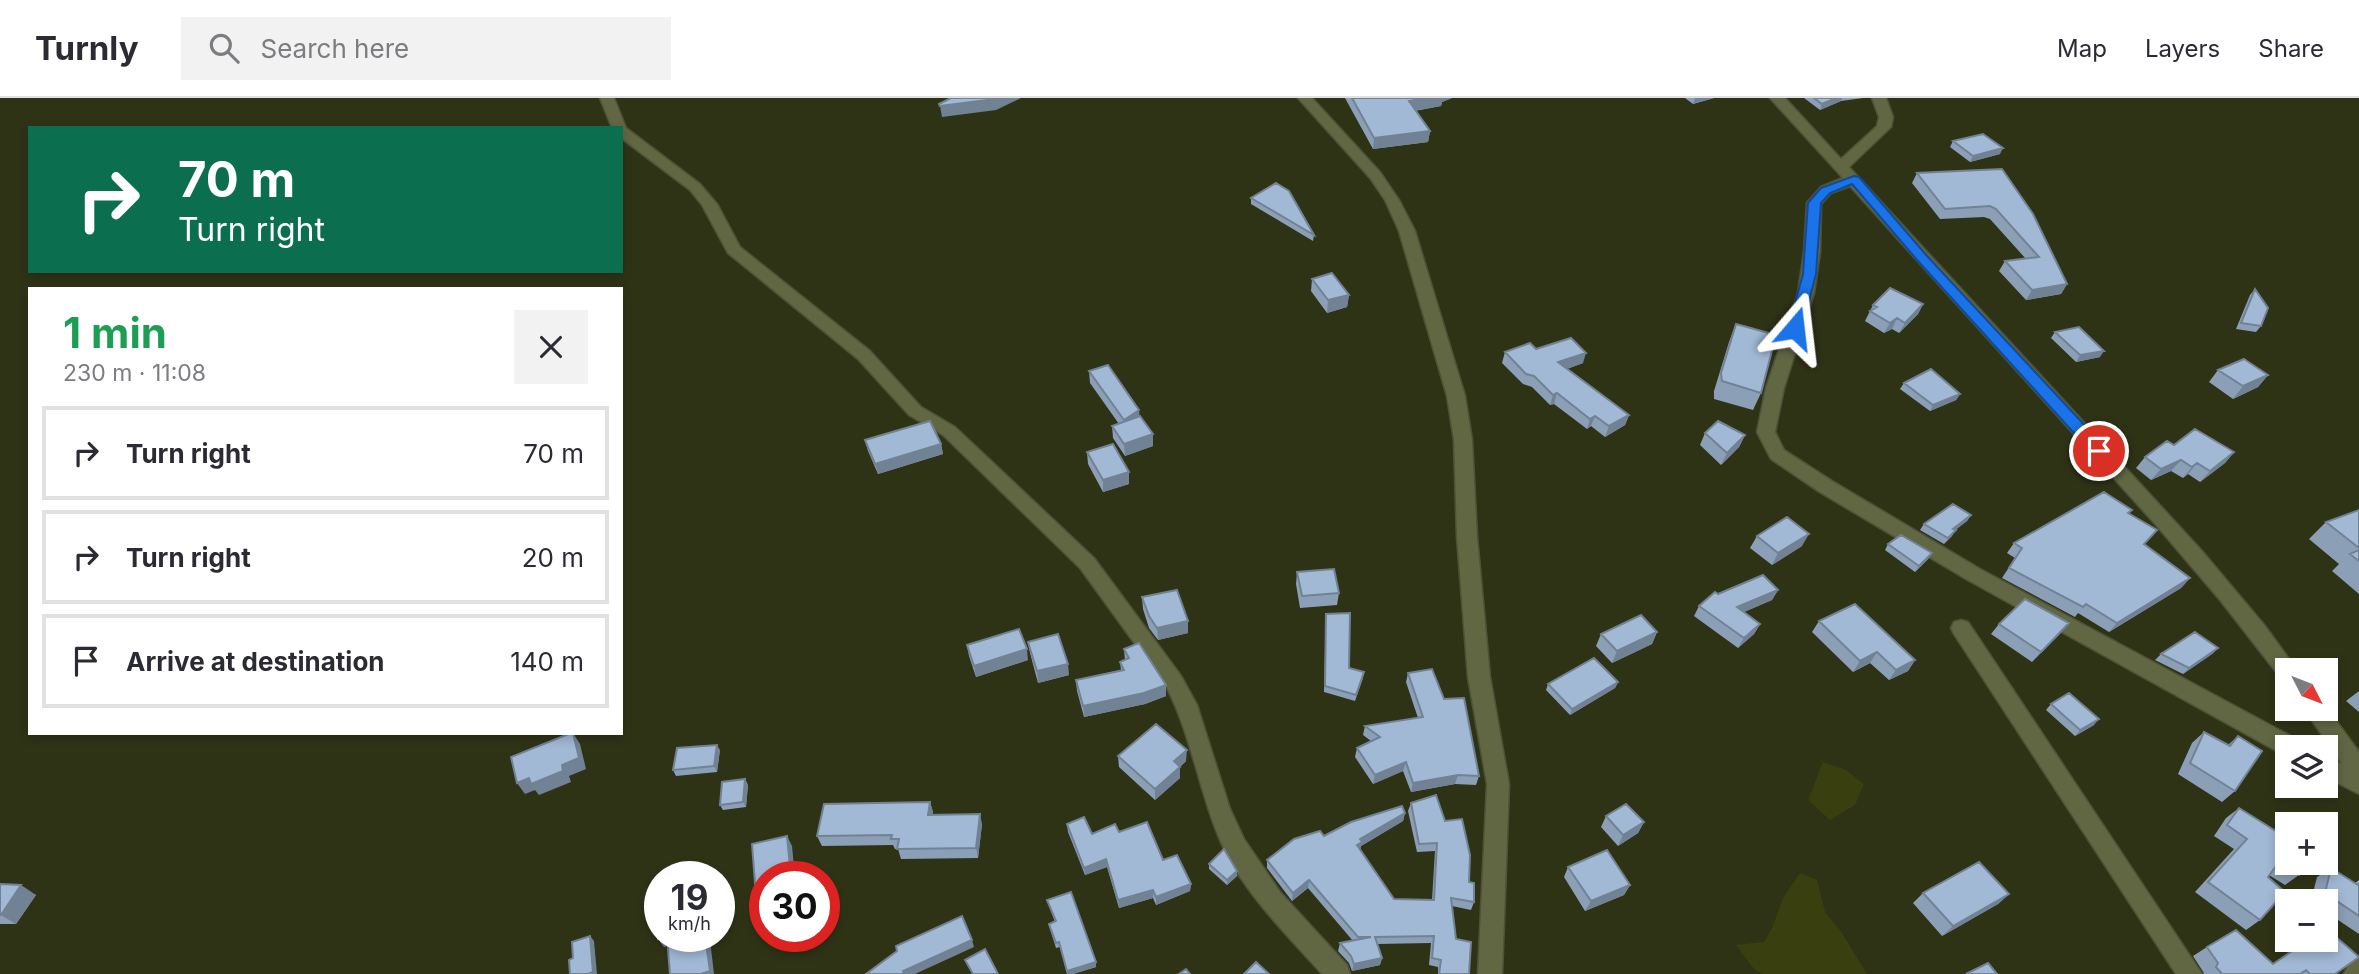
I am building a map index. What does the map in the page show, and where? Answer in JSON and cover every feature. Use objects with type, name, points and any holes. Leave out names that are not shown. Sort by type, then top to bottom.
[{"type":"street","points":[[607,98],[618,126]]},
{"type":"street","points":[[1305,98],[1375,175],[1397,210],[1407,231],[1433,311],[1456,396],[1463,440],[1466,537],[1479,677],[1498,784],[1490,974]]},
{"type":"street","points":[[1777,98],[1854,179],[1923,259],[2170,528],[2276,658]]},
{"type":"street","points":[[1842,166],[1884,127],[1886,117],[1879,98]]},
{"type":"street","points":[[623,132],[695,187],[709,204],[734,250],[864,355],[915,411],[949,431],[1087,563],[1174,682],[1186,705],[1219,809],[1235,846],[1272,900],[1338,974]]},
{"type":"street","points":[[1854,179],[1826,190],[1814,203],[1812,252],[1806,293],[1775,388],[1766,432],[1777,454],[1825,486],[1973,574],[2275,739]]},
{"type":"street","points":[[1961,628],[2190,974]]},
{"type":"street","points":[[2324,721],[2359,769]]},
{"type":"street","points":[[2338,773],[2359,784]]},
{"type":"green space","points":[[1823,762],[1846,770],[1864,784],[1855,805],[1830,820],[1808,800]]},
{"type":"green space","points":[[1800,873],[1817,880],[1825,912],[1840,930],[1867,974],[1763,974],[1754,969],[1736,945],[1764,942],[1783,898]]},
{"type":"building","points":[[951,98],[997,98],[940,106],[939,104]]},
{"type":"building","points":[[1352,98],[1427,98],[1409,101],[1430,131],[1374,138]]},
{"type":"building","points":[[1814,98],[1836,98],[1822,104]]},
{"type":"building","points":[[1983,134],[2003,148],[1973,156],[1953,141]]},
{"type":"building","points":[[2002,169],[2033,214],[2067,284],[2032,290],[2005,261],[2039,257],[1996,209],[1990,206],[1945,209],[1917,173]]},
{"type":"building","points":[[1276,183],[1289,191],[1314,235],[1251,198]]},
{"type":"building","points":[[1332,273],[1349,295],[1328,300],[1312,279]]},
{"type":"building","points":[[1890,288],[1923,304],[1905,323],[1897,318],[1890,323],[1870,311],[1877,307],[1873,305]]},
{"type":"building","points":[[2255,289],[2268,308],[2261,326],[2241,323]]},
{"type":"building","points":[[1736,324],[1776,335],[1761,393],[1722,381],[1721,373]]},
{"type":"building","points":[[2079,327],[2104,351],[2080,355],[2055,332]]},
{"type":"building","points":[[1571,338],[1586,353],[1558,362],[1629,415],[1609,426],[1595,416],[1590,419],[1557,393],[1553,395],[1534,376],[1526,374],[1505,352],[1530,343],[1536,349]]},
{"type":"building","points":[[2244,359],[2268,375],[2243,386],[2218,370]]},
{"type":"building","points":[[1108,365],[1139,410],[1124,420],[1089,371]]},
{"type":"building","points":[[1931,369],[1960,394],[1933,405],[1904,383]]},
{"type":"building","points":[[1140,416],[1153,434],[1124,444],[1112,426]]},
{"type":"building","points":[[930,421],[941,444],[875,464],[865,440]]},
{"type":"building","points":[[1718,421],[1745,435],[1727,453],[1705,433]]},
{"type":"building","points":[[2195,429],[2234,452],[2210,471],[2197,463],[2192,467],[2181,460],[2161,469],[2145,457],[2167,441],[2174,445]]},
{"type":"building","points":[[1113,444],[1129,472],[1103,480],[1087,452]]},
{"type":"building","points":[[2104,492],[2132,510],[2128,513],[2157,530],[2144,544],[2190,578],[2117,623],[2086,604],[2083,607],[2009,568],[2022,548],[2014,543]]},
{"type":"building","points":[[1953,504],[1971,515],[1953,529],[1956,530],[1948,538],[1924,524]]},
{"type":"building","points":[[2359,510],[2359,548],[2326,522]]},
{"type":"building","points":[[1787,517],[1809,534],[1778,553],[1757,536]]},
{"type":"building","points":[[1901,535],[1932,553],[1919,566],[1888,544]]},
{"type":"building","points":[[2359,550],[2359,561],[2350,554]]},
{"type":"building","points":[[1334,569],[1339,593],[1302,596],[1297,572]]},
{"type":"building","points":[[1763,575],[1778,590],[1737,607],[1760,624],[1744,638],[1699,606],[1715,592],[1718,594]]},
{"type":"building","points":[[1177,590],[1188,621],[1157,628],[1142,597]]},
{"type":"building","points":[[2025,599],[2069,623],[2041,652],[1999,624]]},
{"type":"building","points":[[1855,604],[1915,660],[1896,670],[1877,652],[1860,661],[1819,621]]},
{"type":"building","points":[[1350,613],[1349,668],[1364,672],[1356,695],[1325,686],[1326,614]]},
{"type":"building","points":[[1641,615],[1657,632],[1617,651],[1601,634]]},
{"type":"building","points":[[1019,629],[1027,649],[974,666],[967,645]]},
{"type":"building","points":[[2195,632],[2218,648],[2189,668],[2161,654]]},
{"type":"building","points":[[1058,634],[1068,664],[1037,671],[1028,642]]},
{"type":"building","points":[[1139,643],[1166,685],[1144,693],[1083,706],[1076,680],[1124,670],[1120,662],[1129,658],[1124,649]]},
{"type":"building","points":[[1594,658],[1618,682],[1572,709],[1548,684]]},
{"type":"building","points":[[1432,669],[1444,699],[1464,698],[1479,776],[1458,775],[1413,783],[1406,762],[1375,775],[1357,748],[1380,737],[1365,726],[1423,717],[1408,673]]},
{"type":"building","points":[[2069,693],[2099,719],[2080,730],[2051,704]]},
{"type":"building","points":[[1156,724],[1187,750],[1174,761],[1180,767],[1155,789],[1118,756]]},
{"type":"building","points":[[2204,732],[2230,746],[2238,736],[2262,751],[2235,791],[2190,763]]},
{"type":"building","points":[[566,735],[573,735],[579,758],[562,765],[563,771],[531,784],[529,778],[517,783],[511,757]]},
{"type":"building","points":[[717,745],[714,766],[673,770],[677,748]]},
{"type":"building","points":[[745,779],[743,802],[720,805],[722,782]]},
{"type":"building","points":[[1436,795],[1445,821],[1462,819],[1470,855],[1469,882],[1474,883],[1474,902],[1451,898],[1456,939],[1471,942],[1469,974],[1439,974],[1441,960],[1432,958],[1434,936],[1375,937],[1382,958],[1354,964],[1340,943],[1371,937],[1358,937],[1309,880],[1293,893],[1267,860],[1294,839],[1320,831],[1324,836],[1351,822],[1402,806],[1405,813],[1360,839],[1362,842],[1357,845],[1394,899],[1434,900],[1437,843],[1419,844],[1411,803]]},
{"type":"building","points":[[930,802],[928,815],[980,814],[976,848],[897,849],[899,839],[891,839],[892,835],[817,836],[824,804]]},
{"type":"building","points":[[1626,804],[1644,822],[1623,835],[1606,816]]},
{"type":"building","points":[[2239,808],[2275,830],[2275,867],[2268,877],[2282,889],[2275,889],[2275,903],[2260,920],[2208,882],[2247,839],[2227,825]]},
{"type":"building","points":[[1084,817],[1092,834],[1115,824],[1119,832],[1147,822],[1163,860],[1177,855],[1191,884],[1156,897],[1153,890],[1118,900],[1106,859],[1084,868],[1067,824]]},
{"type":"building","points":[[787,836],[789,861],[753,861],[752,844]]},
{"type":"building","points":[[1224,849],[1237,871],[1227,880],[1209,864]]},
{"type":"building","points":[[1607,850],[1630,885],[1591,901],[1568,867]]},
{"type":"building","points":[[1979,862],[2009,894],[1953,926],[1923,893]]},
{"type":"building","points":[[2338,872],[2359,884],[2359,916],[2338,902],[2338,889],[2326,889],[2329,875],[2338,875]]},
{"type":"building","points":[[0,884],[21,885],[1,915],[0,914]]},
{"type":"building","points":[[1071,892],[1096,962],[1067,971],[1059,942],[1056,943],[1049,924],[1056,921],[1047,900]]},
{"type":"building","points":[[962,916],[972,940],[903,971],[904,974],[866,974],[897,951],[896,946]]},
{"type":"building","points":[[2236,930],[2273,964],[2290,952],[2338,952],[2338,939],[2359,957],[2335,974],[2310,974],[2306,970],[2300,974],[2222,974],[2207,947]]},
{"type":"building","points":[[590,936],[593,972],[570,974],[572,942]]},
{"type":"building","points":[[985,949],[998,974],[973,974],[965,960]]},
{"type":"building","points":[[668,952],[707,952],[710,971],[701,974],[670,974]]},
{"type":"building","points":[[1256,962],[1269,974],[1244,974]]},
{"type":"building","points":[[1988,963],[1997,974],[1966,974]]},
{"type":"route","points":[[1795,328],[1809,274],[1814,203],[1826,190],[1854,179],[1923,259],[2099,451]]}]
